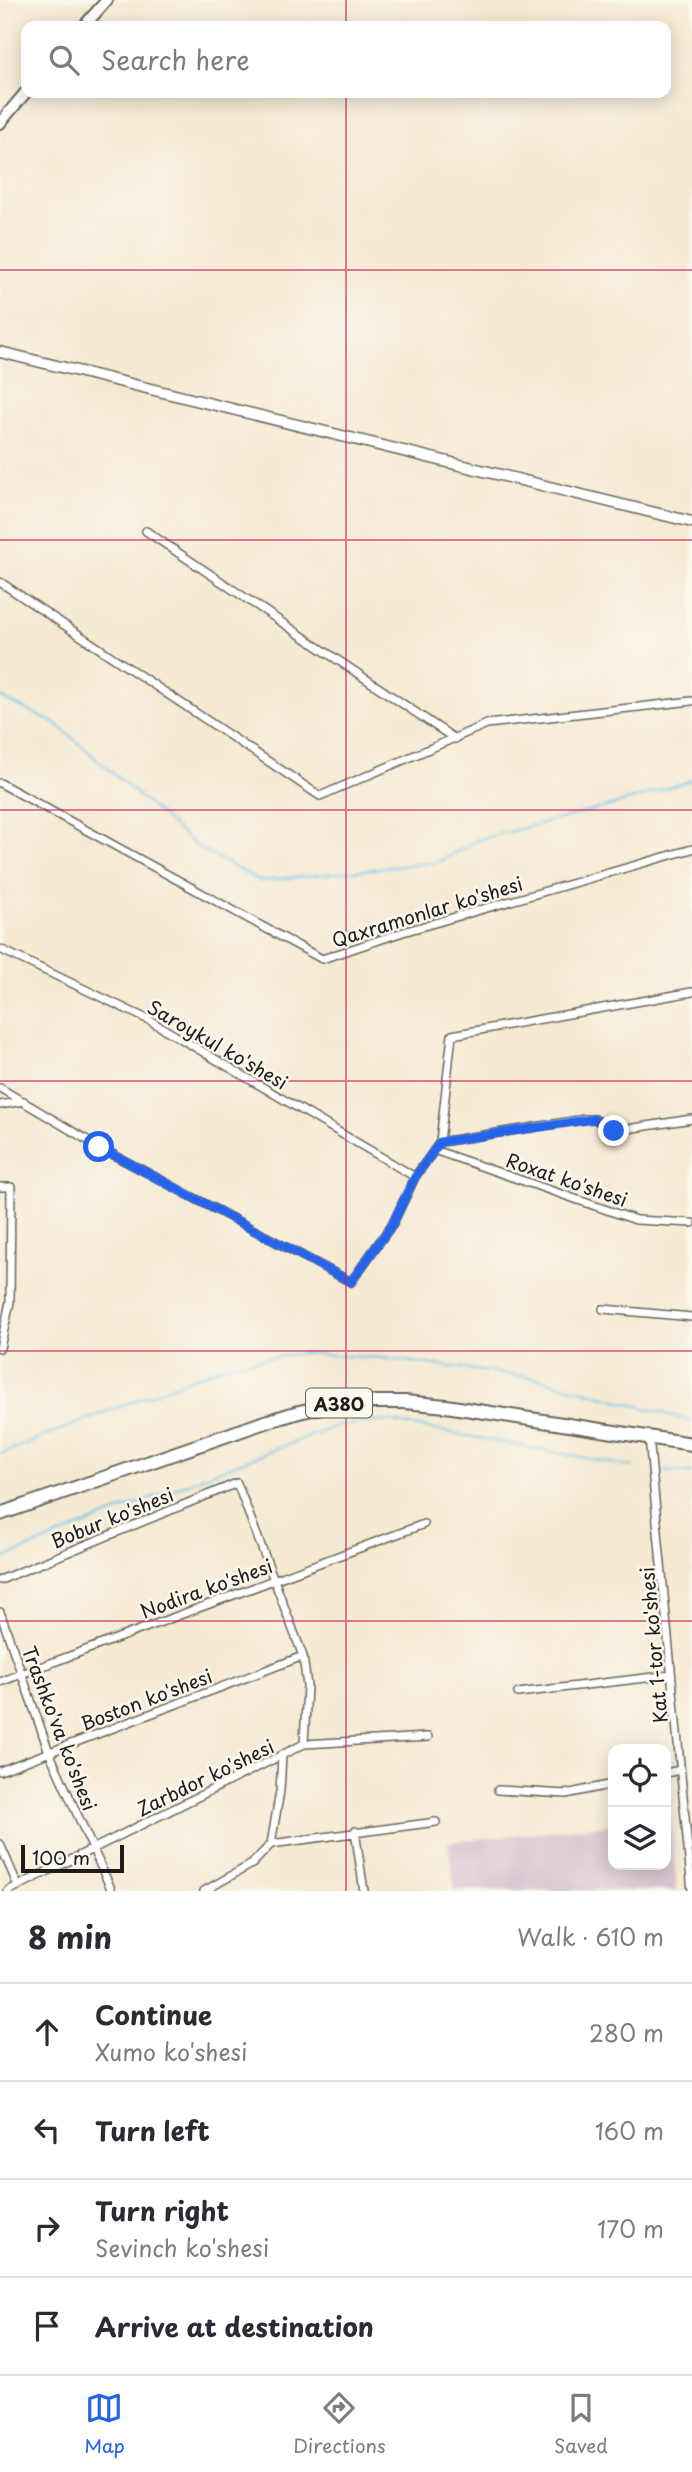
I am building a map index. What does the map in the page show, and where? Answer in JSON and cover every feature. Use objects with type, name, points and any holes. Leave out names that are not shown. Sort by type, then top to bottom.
[{"type":"highway","name":"A380","points":[[0,1514],[265,1422],[345,1402],[446,1406],[692,1444]]},
{"type":"main road","points":[[88,21],[107,0]]},
{"type":"main road","points":[[0,123],[21,98]]},
{"type":"street","points":[[0,352],[692,522]]},
{"type":"street","points":[[146,531],[456,739]]},
{"type":"street","points":[[0,582],[320,796],[487,724],[692,701]]},
{"type":"street","name":"Qaxramonlar ko'shesi","points":[[0,783],[321,959],[403,932],[692,849]]},
{"type":"street","name":"Saroykul ko'shesi","points":[[0,949],[149,1020],[415,1177]]},
{"type":"street","points":[[0,1088],[99,1147],[351,1282],[393,1223],[415,1177],[440,1142],[452,1035],[692,992]]},
{"type":"street","points":[[0,1105],[25,1101]]},
{"type":"street","points":[[440,1142],[585,1119],[594,1119],[614,1131],[692,1119]]},
{"type":"street","name":"Roxat ko'shesi","points":[[434,1150],[636,1220],[692,1223]]},
{"type":"street","points":[[0,1187],[11,1187],[10,1302],[0,1348]]},
{"type":"street","points":[[603,1309],[692,1317]]},
{"type":"street","name":"Kat 1-tor ko'shesi","points":[[649,1437],[692,1891]]},
{"type":"street","name":"Bobur ko'shesi","points":[[0,1580],[237,1483],[274,1580]]},
{"type":"street","name":"Nodira ko'shesi","points":[[0,1682],[424,1524]]},
{"type":"street","points":[[274,1580],[303,1656],[307,1686],[304,1744]]},
{"type":"street","name":"Trashko'va ko'shesi","points":[[0,1612],[49,1752],[112,1891]]},
{"type":"street","name":"Boston ko'shesi","points":[[0,1771],[303,1656]]},
{"type":"street","points":[[518,1693],[671,1675]]},
{"type":"street","name":"Zarbdor ko'shesi","points":[[8,1891],[304,1744],[428,1737]]},
{"type":"street","points":[[204,1891],[252,1864],[271,1844],[280,1791],[282,1756]]},
{"type":"street","points":[[671,1772],[680,1770]]},
{"type":"street","points":[[498,1790],[566,1794],[608,1785]]},
{"type":"street","points":[[271,1844],[436,1822]]},
{"type":"street","points":[[355,1831],[364,1891]]},
{"type":"street","points":[[0,1844],[18,1886]]},
{"type":"shaded area","points":[[671,1817],[677,1891],[455,1890],[448,1842],[608,1825],[608,1870],[671,1870]]},
{"type":"waterway","points":[[0,697],[58,725],[197,847],[260,881],[438,862],[480,839],[614,805],[692,780]]},
{"type":"waterway","points":[[0,1454],[228,1364],[302,1353],[381,1358],[537,1378],[692,1421]]},
{"type":"waterway","points":[[0,1560],[220,1470],[340,1425],[387,1421],[633,1467]]},
{"type":"waterway","points":[[665,1471],[692,1473]]},
{"type":"route","points":[[99,1147],[351,1282],[393,1223],[415,1177],[440,1142],[585,1119],[603,1122],[614,1131]]}]
